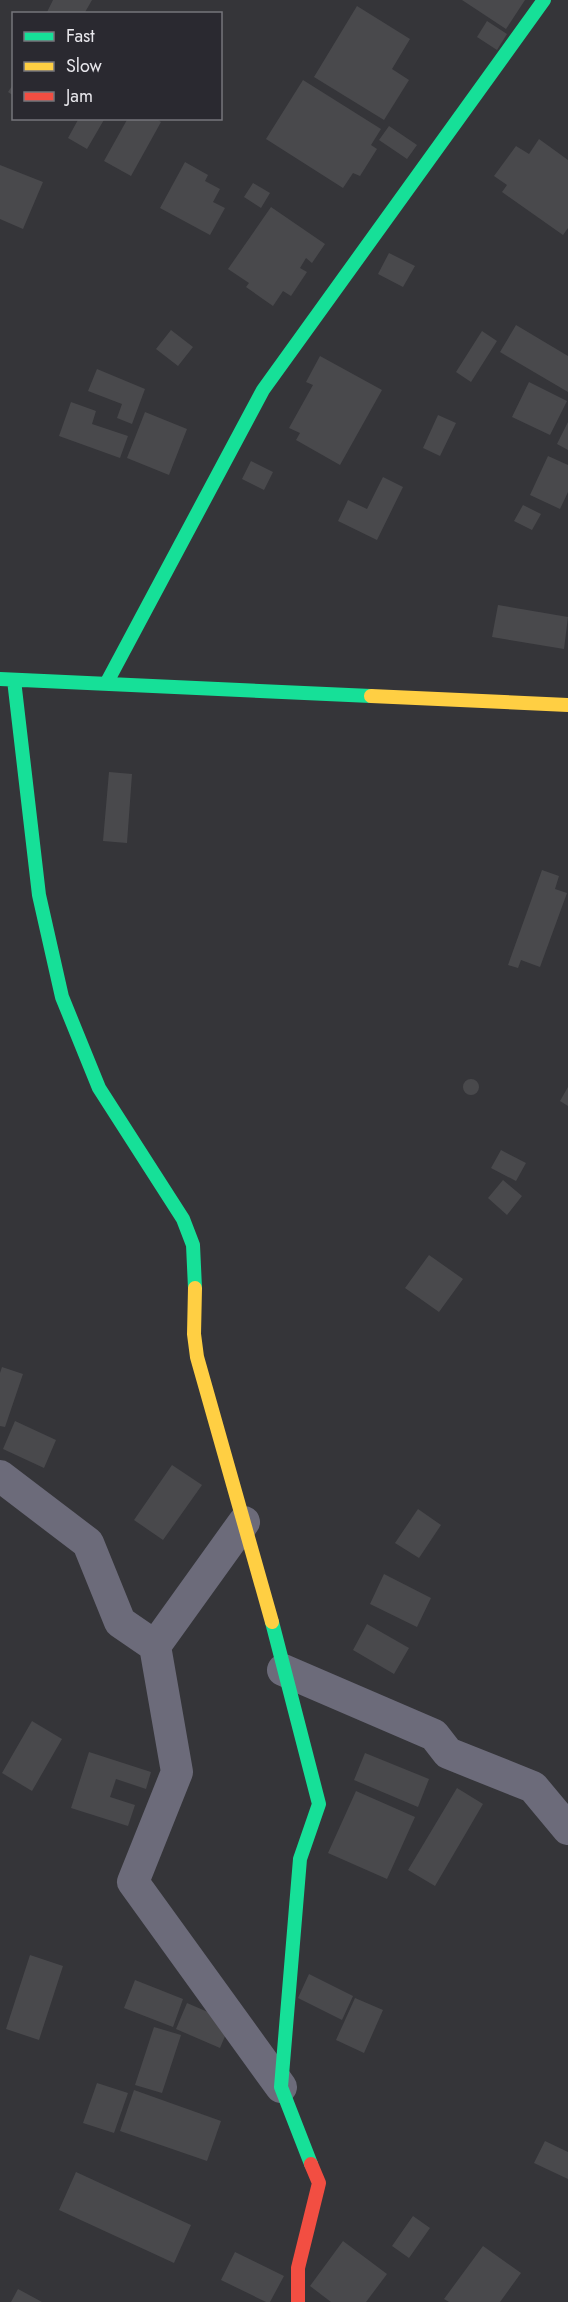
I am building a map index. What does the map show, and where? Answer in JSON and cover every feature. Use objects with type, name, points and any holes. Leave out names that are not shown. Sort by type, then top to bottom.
[{"type":"street","points":[[106,684],[263,390],[544,0]]},
{"type":"street","points":[[0,679],[568,705]]},
{"type":"street","points":[[14,680],[39,895],[62,997],[99,1088],[183,1219],[193,1245],[194,1334],[197,1358],[263,1587],[319,1804],[300,1859],[281,2087]]},
{"type":"street","points":[[0,1476],[88,1543],[120,1622],[155,1646]]},
{"type":"street","points":[[244,1522],[155,1646],[177,1772],[133,1881],[281,2087],[319,2183],[298,2268],[298,2302]]},
{"type":"street","points":[[284,1670],[434,1735],[448,1753],[533,1787],[568,1829]]},
{"type":"building","points":[[53,0],[92,0],[85,12],[47,12]]},
{"type":"building","points":[[462,0],[525,0],[506,29]]},
{"type":"building","points":[[357,6],[410,39],[392,69],[409,80],[384,120],[314,77]]},
{"type":"building","points":[[487,21],[507,34],[497,50],[477,37]]},
{"type":"building","points":[[303,80],[381,129],[371,145],[377,149],[360,176],[353,173],[343,188],[266,139]]},
{"type":"building","points":[[78,120],[104,120],[87,149],[68,138]]},
{"type":"building","points":[[127,120],[158,120],[161,122],[131,176],[104,161]]},
{"type":"building","points":[[389,126],[417,145],[407,159],[379,140]]},
{"type":"building","points":[[539,139],[568,160],[568,228],[563,235],[502,192],[507,185],[494,176],[516,146],[529,154]]},
{"type":"building","points":[[185,162],[208,175],[205,181],[220,189],[213,202],[225,208],[210,235],[160,208]]},
{"type":"building","points":[[0,165],[43,182],[23,229],[0,219]]},
{"type":"building","points":[[253,183],[270,193],[261,208],[244,197]]},
{"type":"building","points":[[271,207],[325,244],[312,263],[306,258],[300,268],[307,272],[291,296],[283,291],[273,306],[246,287],[249,283],[228,269]]},
{"type":"building","points":[[389,253],[415,266],[403,287],[378,274]]},
{"type":"building","points":[[516,325],[568,356],[568,392],[500,352]]},
{"type":"building","points":[[171,330],[193,347],[178,366],[156,349]]},
{"type":"building","points":[[482,331],[497,341],[471,382],[456,372]]},
{"type":"building","points":[[320,356],[382,390],[340,465],[296,440],[300,433],[289,428],[313,385],[306,382]]},
{"type":"building","points":[[97,369],[145,389],[132,424],[117,418],[122,404],[88,391]]},
{"type":"building","points":[[529,382],[567,401],[550,435],[512,417]]},
{"type":"building","points":[[71,402],[96,411],[92,424],[128,436],[120,458],[59,436]]},
{"type":"building","points":[[145,412],[187,429],[169,475],[127,458]]},
{"type":"building","points":[[438,415],[456,423],[440,456],[423,448]]},
{"type":"building","points":[[568,422],[568,450],[557,444]]},
{"type":"building","points":[[548,456],[568,465],[568,492],[560,509],[530,495]]},
{"type":"building","points":[[251,461],[273,472],[264,490],[242,479]]},
{"type":"building","points":[[383,477],[403,487],[377,540],[338,521],[348,500],[367,509]]},
{"type":"building","points":[[523,505],[541,514],[532,530],[514,521]]},
{"type":"building","points":[[498,605],[568,617],[564,649],[492,637]]},
{"type":"building","points":[[109,772],[132,774],[127,843],[103,841]]},
{"type":"building","points":[[542,870],[559,876],[555,889],[567,893],[540,967],[521,960],[518,968],[508,965]]},
{"type":"building","points":[[471,1079],[477,1081],[479,1087],[477,1093],[471,1095],[465,1093],[463,1087],[465,1081]]},
{"type":"building","points":[[568,1087],[568,1106],[560,1101]]},
{"type":"building","points":[[501,1150],[526,1163],[516,1181],[491,1168]]},
{"type":"building","points":[[503,1180],[522,1196],[507,1215],[488,1198]]},
{"type":"building","points":[[429,1255],[463,1279],[439,1312],[405,1288]]},
{"type":"building","points":[[2,1367],[23,1374],[5,1427],[0,1426]]},
{"type":"building","points":[[15,1421],[56,1440],[44,1468],[3,1449]]},
{"type":"building","points":[[172,1465],[202,1485],[163,1540],[134,1520]]},
{"type":"building","points":[[418,1509],[441,1525],[419,1558],[395,1543]]},
{"type":"building","points":[[384,1574],[431,1598],[417,1627],[370,1604]]},
{"type":"building","points":[[367,1624],[409,1648],[394,1674],[353,1650]]},
{"type":"building","points":[[32,1721],[62,1739],[32,1791],[2,1773]]},
{"type":"building","points":[[89,1752],[151,1772],[146,1789],[116,1779],[110,1797],[135,1805],[128,1826],[71,1808]]},
{"type":"building","points":[[365,1753],[429,1779],[418,1807],[354,1780]]},
{"type":"building","points":[[457,1788],[483,1804],[435,1886],[408,1870]]},
{"type":"building","points":[[356,1791],[415,1817],[387,1879],[328,1853]]},
{"type":"building","points":[[30,1955],[63,1966],[39,2040],[6,2029]]},
{"type":"building","points":[[309,1974],[353,1996],[342,2020],[298,1998]]},
{"type":"building","points":[[135,1980],[183,1999],[173,2027],[124,2008]]},
{"type":"building","points":[[355,1998],[383,2010],[364,2053],[336,2040]]},
{"type":"building","points":[[187,2003],[231,2022],[220,2048],[176,2029]]},
{"type":"building","points":[[154,2027],[181,2035],[162,2093],[135,2085]]},
{"type":"building","points":[[97,2083],[128,2093],[114,2133],[83,2123]]},
{"type":"building","points":[[134,2090],[221,2121],[207,2161],[120,2131]]},
{"type":"building","points":[[545,2141],[568,2152],[568,2179],[534,2163]]},
{"type":"building","points":[[76,2172],[191,2225],[174,2263],[59,2210]]},
{"type":"building","points":[[413,2216],[430,2228],[409,2258],[392,2246]]},
{"type":"building","points":[[343,2241],[387,2274],[366,2302],[331,2302],[310,2286]]},
{"type":"building","points":[[483,2246],[521,2273],[500,2302],[449,2302],[444,2299]]},
{"type":"building","points":[[235,2252],[284,2276],[270,2302],[221,2280]]},
{"type":"building","points":[[18,2289],[42,2302],[11,2302]]},
{"type":"traffic: fast","points":[[106,684],[263,390],[544,0]]},
{"type":"traffic: fast","points":[[0,679],[371,696]]},
{"type":"traffic: fast","points":[[14,680],[39,895],[62,997],[99,1088],[183,1219],[193,1245],[195,1288]]},
{"type":"traffic: fast","points":[[272,1622],[319,1804],[300,1859],[281,2087],[311,2164]]},
{"type":"traffic: slow","points":[[371,696],[568,705]]},
{"type":"traffic: slow","points":[[195,1288],[194,1334],[197,1357],[272,1622]]},
{"type":"traffic: jam","points":[[298,2302],[298,2268],[319,2183],[311,2164]]}]
